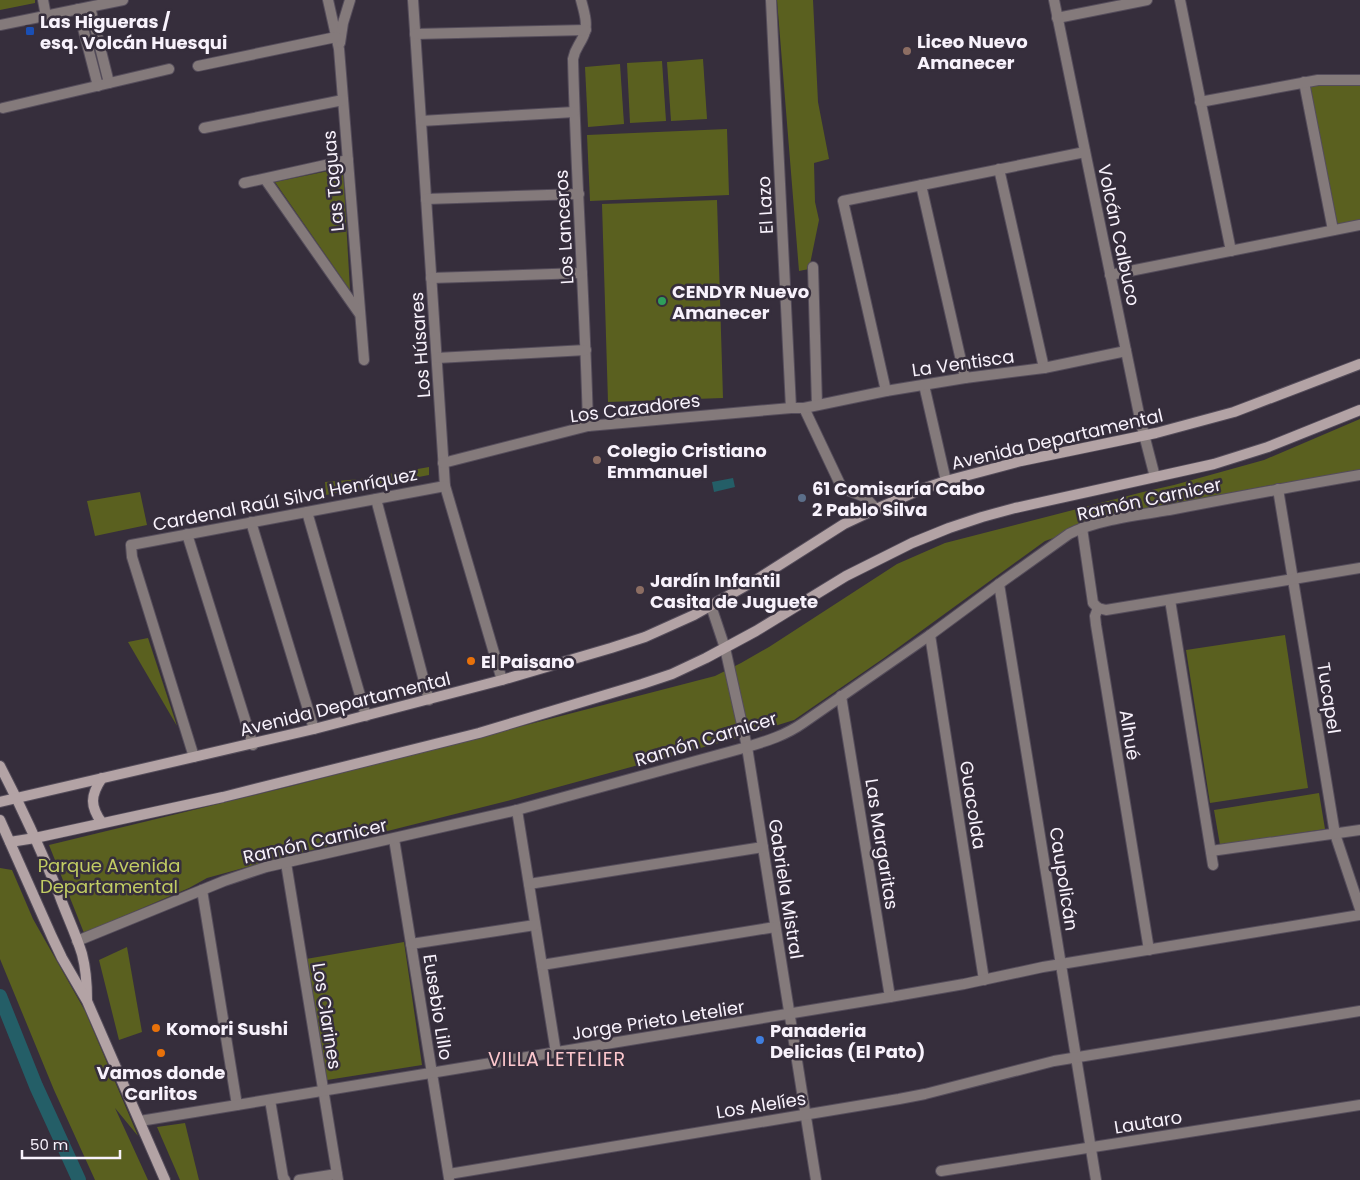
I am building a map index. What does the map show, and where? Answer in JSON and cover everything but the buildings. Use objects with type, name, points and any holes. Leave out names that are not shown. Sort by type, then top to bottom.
[{"type":"main road","name":"Avenida Departamental","points":[[0,802],[253,744],[429,700],[502,680],[645,636],[711,606],[844,524],[909,494],[946,481],[1021,461],[1144,435],[1234,412],[1360,364]]},
{"type":"main road","points":[[5,843],[223,797],[479,732],[633,687],[672,674],[725,648],[846,576],[930,535],[982,517],[1016,508],[1214,464],[1241,456],[1360,410]]},
{"type":"main road","points":[[0,766],[35,838],[77,941],[87,983],[87,1001]]},
{"type":"main road","points":[[102,778],[92,800],[95,811],[102,823]]},
{"type":"main road","points":[[0,820],[5,843],[62,958],[87,1001],[165,1180]]},
{"type":"street","points":[[44,0],[46,16]]},
{"type":"street","points":[[0,25],[123,0]]},
{"type":"street","name":"Las Taguas","points":[[328,0],[339,49],[364,360]]},
{"type":"street","points":[[339,49],[343,23],[350,0]]},
{"type":"street","name":"Los Húsares","points":[[413,0],[445,486],[502,680]]},
{"type":"street","points":[[415,34],[586,30],[582,0]]},
{"type":"street","name":"El Lazo","points":[[771,0],[790,408]]},
{"type":"street","name":"Volcán Calbuco","points":[[1054,0],[1126,351],[1155,477]]},
{"type":"street","points":[[1058,18],[1147,0]]},
{"type":"street","points":[[1180,0],[1231,251]]},
{"type":"street","points":[[90,7],[109,83]]},
{"type":"street","points":[[78,9],[98,86]]},
{"type":"street","name":"Los Lanceros","points":[[586,30],[584,37],[577,45],[573,59],[588,426]]},
{"type":"street","points":[[198,66],[336,37]]},
{"type":"street","points":[[3,108],[169,69]]},
{"type":"street","points":[[1200,102],[1318,80],[1360,80]]},
{"type":"street","points":[[1304,82],[1334,230]]},
{"type":"street","points":[[204,128],[343,100]]},
{"type":"street","points":[[421,121],[574,112]]},
{"type":"street","points":[[886,391],[843,200],[1085,152]]},
{"type":"street","points":[[244,183],[348,160]]},
{"type":"street","points":[[998,169],[1044,368]]},
{"type":"street","points":[[265,179],[360,314]]},
{"type":"street","points":[[922,185],[964,378]]},
{"type":"street","points":[[426,199],[578,194]]},
{"type":"street","points":[[1110,275],[1360,225]]},
{"type":"street","points":[[813,267],[817,405]]},
{"type":"street","points":[[432,278],[582,273]]},
{"type":"street","points":[[437,358],[586,350]]},
{"type":"street","name":"La Ventisca","points":[[804,408],[886,391],[964,378],[1044,368],[1126,351]]},
{"type":"street","points":[[924,385],[946,481]]},
{"type":"street","points":[[804,408],[840,484],[844,489],[866,497],[876,509]]},
{"type":"street","name":"Los Cazadores","points":[[443,463],[588,426],[804,408]]},
{"type":"street","name":"Ramón Carnicer","points":[[77,941],[246,873],[517,810],[747,747],[778,736],[795,728],[930,635],[1069,534],[1082,528],[1135,516],[1360,475]]},
{"type":"street","name":"Cardenal Raúl Silva Henríquez","points":[[194,757],[132,557],[131,545],[445,486]]},
{"type":"street","name":"Tucapel","points":[[1278,489],[1335,834],[1360,909]]},
{"type":"street","points":[[376,499],[429,700]]},
{"type":"street","points":[[307,512],[366,716]]},
{"type":"street","points":[[251,522],[314,729]]},
{"type":"street","name":"Alhué","points":[[1082,528],[1093,603],[1098,608],[1095,620],[1149,950]]},
{"type":"street","points":[[187,534],[253,744]]},
{"type":"street","points":[[1098,608],[1106,610],[1360,568]]},
{"type":"street","name":"Caupolicán","points":[[999,584],[1096,1180]]},
{"type":"street","points":[[1170,600],[1213,864]]},
{"type":"street","name":"Gabriela Mistral","points":[[711,606],[725,648],[747,747],[816,1180]]},
{"type":"street","name":"Guacolda","points":[[930,635],[984,980]]},
{"type":"street","name":"Las Margaritas","points":[[841,696],[890,998]]},
{"type":"street","points":[[517,810],[556,1053]]},
{"type":"street","points":[[1211,851],[1360,830]]},
{"type":"street","name":"Eusebio Lillo","points":[[394,839],[449,1177]]},
{"type":"street","points":[[529,884],[762,847]]},
{"type":"street","name":"Los Clarines","points":[[286,863],[337,1177],[299,1180]]},
{"type":"street","points":[[202,890],[237,1105]]},
{"type":"street","name":"Jorge Prieto Letelier","points":[[140,1121],[890,998],[1061,964],[1360,915]]},
{"type":"street","points":[[411,944],[536,925]]},
{"type":"street","points":[[542,965],[775,927]]},
{"type":"street","name":"Los Alelíes","points":[[449,1177],[926,1094],[1076,1056],[1360,1011]]},
{"type":"street","points":[[270,1100],[285,1180]]},
{"type":"street","name":"Lautaro","points":[[941,1171],[1360,1104]]},
{"type":"green space","points":[[0,0],[35,0],[35,3],[0,10]]},
{"type":"green space","points":[[777,0],[813,0],[818,102],[829,159],[814,163],[815,202],[819,220],[809,269],[799,271]]},
{"type":"green space","points":[[703,59],[707,119],[671,121],[667,62]]},
{"type":"green space","points":[[662,61],[666,121],[630,123],[627,63]]},
{"type":"green space","points":[[620,64],[624,124],[588,127],[585,67]]},
{"type":"green space","points":[[1360,85],[1360,222],[1338,226],[1309,86]]},
{"type":"green space","points":[[727,129],[729,195],[590,201],[587,135]]},
{"type":"green space","points":[[343,168],[350,290],[275,182]]},
{"type":"green space","name":"CENDYR Nuevo Amanecer","points":[[717,200],[723,398],[608,402],[602,204]]},
{"type":"green space","name":"Parque Avenida Departamental","points":[[1360,419],[1360,474],[1278,489],[1271,485],[1121,514],[1045,541],[884,658],[794,720],[737,738],[507,801],[207,878],[189,888],[84,933],[49,845],[292,786],[715,676],[769,647],[897,564],[945,543],[1174,485],[1264,460]]},
{"type":"green space","points":[[429,467],[429,475],[326,495],[325,482],[361,479]]},
{"type":"green space","points":[[140,492],[147,525],[95,536],[87,501]]},
{"type":"green space","points":[[1285,635],[1308,788],[1210,803],[1186,650]]},
{"type":"green space","points":[[148,638],[177,726],[128,642]]},
{"type":"green space","points":[[1319,793],[1325,829],[1220,845],[1214,810]]},
{"type":"green space","points":[[0,868],[12,870],[33,919],[85,1011],[138,1136],[115,1108],[148,1180],[95,1180],[54,1090],[0,959]]},
{"type":"green space","points":[[404,942],[422,1065],[327,1080],[306,959]]},
{"type":"green space","points":[[127,947],[142,1032],[119,1040],[99,960]]},
{"type":"green space","points":[[185,1123],[199,1180],[180,1180],[157,1127]]},
{"type":"water","points":[[733,478],[735,487],[714,492],[712,482]]},
{"type":"waterway","points":[[0,996],[36,1086],[79,1180]]},
{"type":"place","name":"Las Higueras / esq. Volcán Huesqui","points":[[30,31]]},
{"type":"place","name":"Liceo Nuevo Amanecer","points":[[907,51]]},
{"type":"place","name":"CENDYR Nuevo Amanecer","points":[[662,301]]},
{"type":"place","name":"Colegio Cristiano Emmanuel","points":[[597,460]]},
{"type":"place","name":"61 Comisaría Cabo 2 Pablo Silva","points":[[802,498]]},
{"type":"place","name":"Jardín Infantil Casita de Juguete","points":[[640,590]]},
{"type":"place","name":"El Paisano","points":[[471,661]]},
{"type":"place","name":"Komori Sushi","points":[[156,1028]]},
{"type":"place","name":"Panaderia Delicias (El Pato)","points":[[760,1040]]},
{"type":"place","name":"Vamos donde Carlitos","points":[[161,1053]]},
{"type":"district","name":"VILLA LETELIER","points":[[557,1059]]}]
